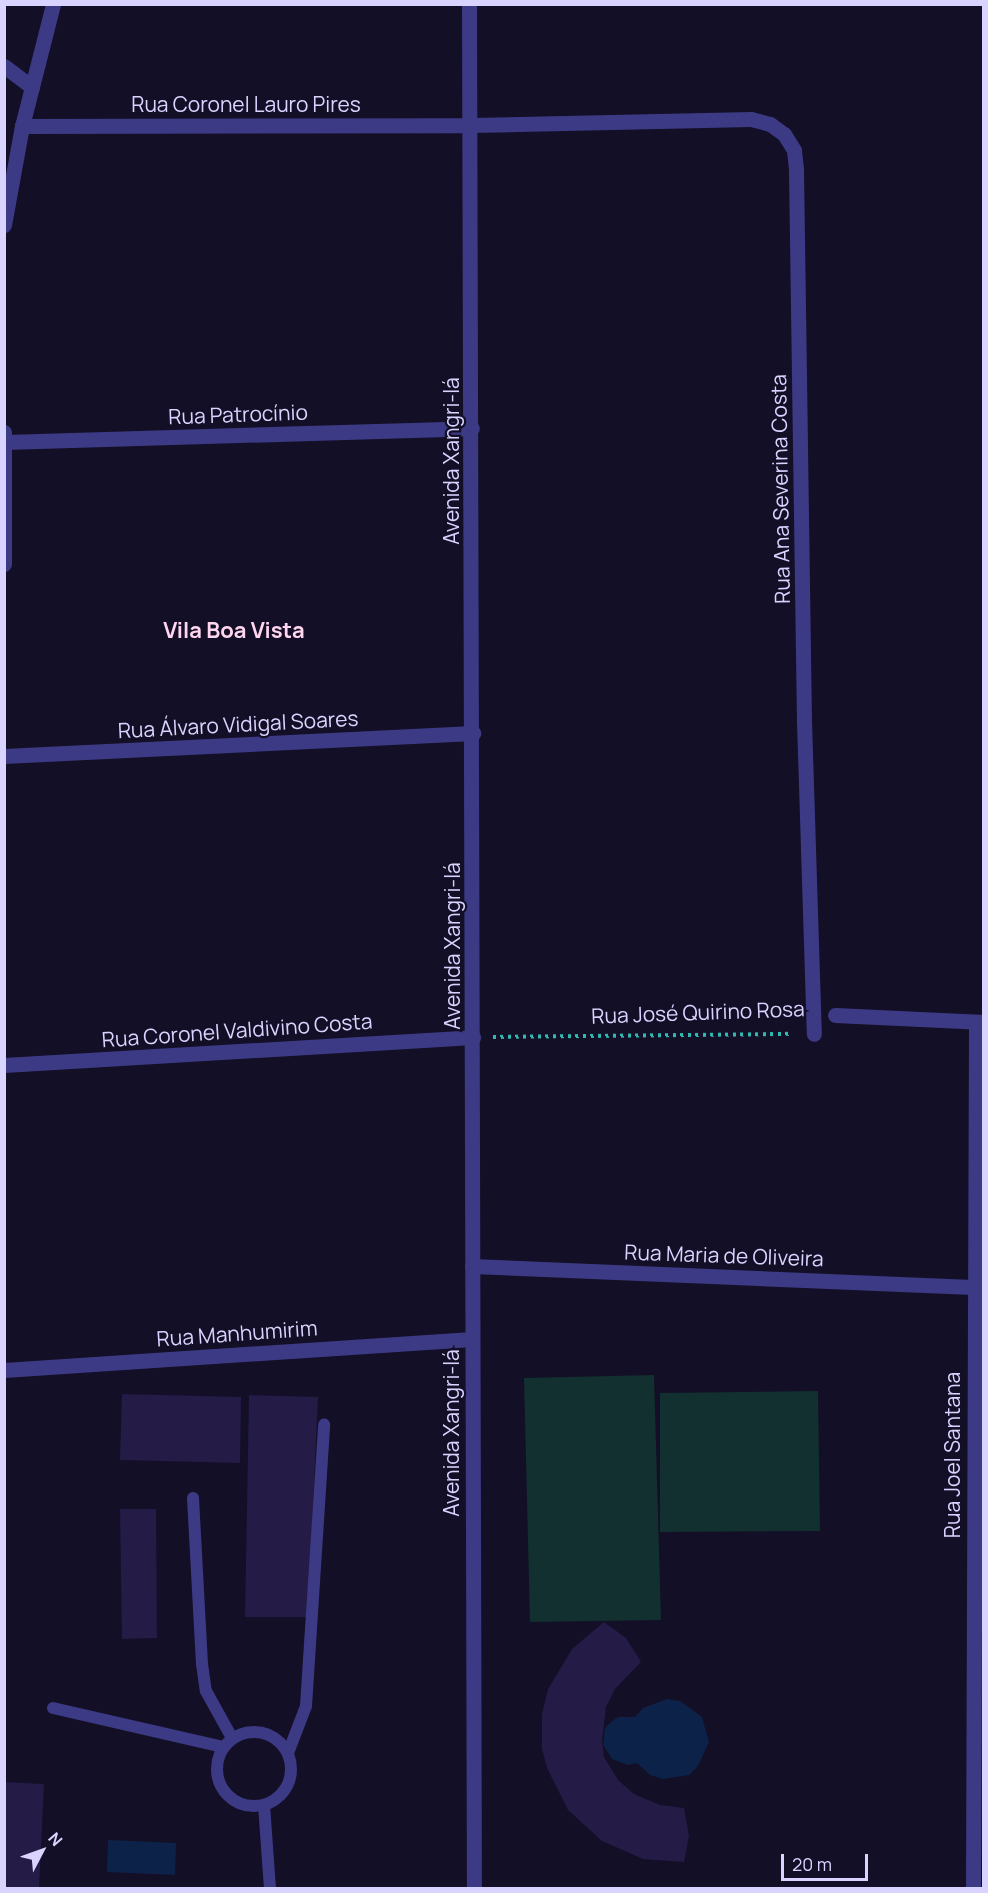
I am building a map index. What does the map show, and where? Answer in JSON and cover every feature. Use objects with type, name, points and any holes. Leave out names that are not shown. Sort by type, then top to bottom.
[{"type":"street","points":[[4,225],[22,126],[53,4]]},
{"type":"street","name":"Avenida Xangri-lá","points":[[469,4],[473,734],[474,1888]]},
{"type":"street","points":[[4,66],[32,87]]},
{"type":"street","name":"Rua Coronel Lauro Pires","points":[[22,126],[470,125],[752,119],[770,124],[784,134]]},
{"type":"street","name":"Rua Ana Severina Costa","points":[[784,134],[794,150],[796,170],[804,721],[810,847]]},
{"type":"street","name":"Rua Patrocínio","points":[[5,442],[472,428]]},
{"type":"street","points":[[4,432],[4,564]]},
{"type":"street","name":"Rua Álvaro Vidigal Soares","points":[[4,756],[473,734]]},
{"type":"street","name":"Rua José Quirino Rosa","points":[[810,847],[814,1034]]},
{"type":"street","name":"Rua José Quirino Rosa","points":[[835,1015],[980,1022]]},
{"type":"street","name":"Rua Joel Santana","points":[[973,1888],[973,1287],[980,1022]]},
{"type":"street","name":"Rua Coronel Valdivino Costa","points":[[4,1065],[473,1037]]},
{"type":"street","name":"Rua Maria de Oliveira","points":[[472,1266],[973,1287]]},
{"type":"street","name":"Rua Manhumirim","points":[[4,1370],[472,1339]]},
{"type":"lane","points":[[288,1753],[269,1734],[256,1731],[232,1738],[222,1747],[216,1772],[227,1796],[238,1803],[264,1805],[285,1790],[290,1778],[288,1753],[306,1706],[324,1425]]},
{"type":"lane","points":[[193,1498],[203,1673],[206,1691],[232,1738]]},
{"type":"lane","points":[[53,1708],[222,1747]]},
{"type":"lane","points":[[264,1805],[270,1888]]},
{"type":"path","name":"Rua José Quirino Rosa","points":[[473,1037],[814,1034]]},
{"type":"green space","points":[[654,1375],[661,1620],[530,1622],[524,1378]]},
{"type":"green space","points":[[818,1391],[820,1531],[660,1532],[660,1393]]},
{"type":"water","points":[[667,1699],[680,1701],[702,1717],[709,1742],[698,1766],[689,1775],[663,1779],[650,1775],[637,1763],[628,1765],[612,1759],[603,1745],[605,1728],[618,1717],[635,1717],[643,1708]]},
{"type":"water","points":[[108,1840],[176,1843],[175,1875],[107,1872]]},
{"type":"building","points":[[122,1394],[241,1397],[240,1463],[120,1460]]},
{"type":"building","points":[[249,1395],[318,1397],[308,1617],[245,1617]]},
{"type":"building","points":[[120,1509],[156,1509],[157,1638],[122,1639]]},
{"type":"building","points":[[604,1622],[626,1638],[641,1662],[615,1689],[606,1707],[602,1741],[604,1757],[618,1780],[634,1794],[660,1805],[684,1808],[689,1836],[684,1862],[643,1859],[602,1841],[568,1810],[547,1768],[542,1749],[542,1714],[548,1689],[572,1649]]},
{"type":"building","points":[[4,1782],[44,1784],[39,1888],[4,1888]]},
{"type":"district","name":"Vila Boa Vista","points":[[234,631]]}]
